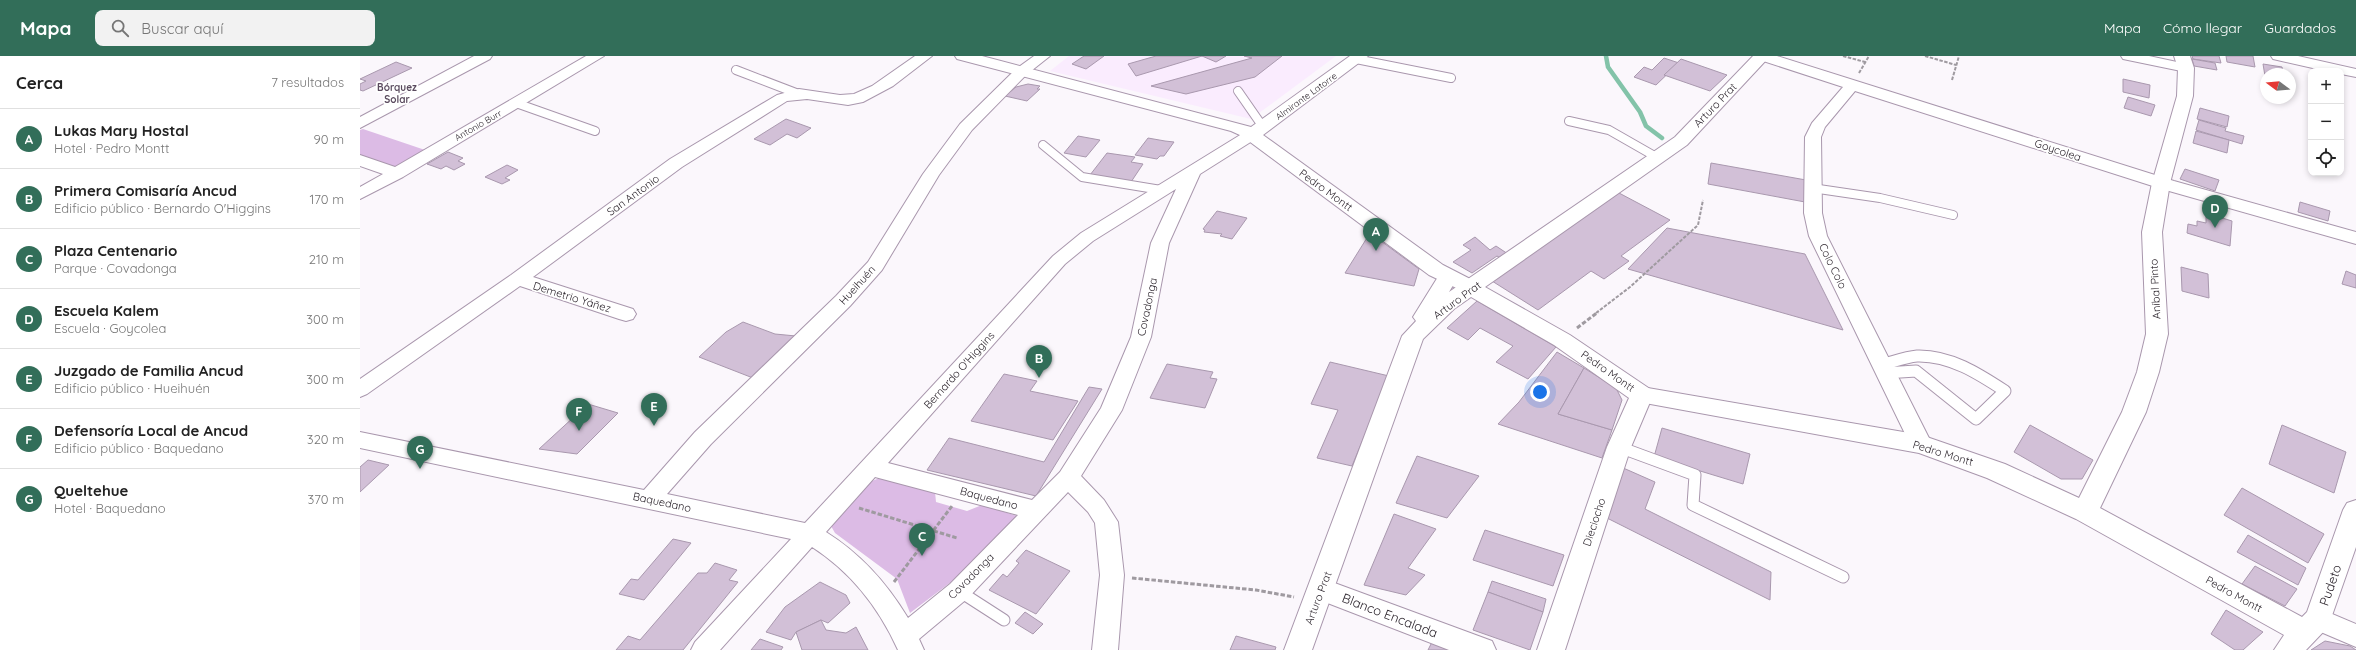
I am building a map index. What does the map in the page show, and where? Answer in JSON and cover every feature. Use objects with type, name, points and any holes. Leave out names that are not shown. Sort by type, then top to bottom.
[{"type":"main road","name":"Pedro Montt","points":[[963,56],[1236,127],[1257,131],[1448,277],[1471,288],[1562,340],[1642,395],[1921,444],[1996,470],[2085,512],[2303,633]]},
{"type":"main road","name":"Arturo Prat","points":[[1298,650],[1413,336],[1447,304],[1681,141],[1762,56]]},
{"type":"main road","name":"Almirante Latorre","points":[[1257,131],[1358,58]]},
{"type":"main road","name":"Aníbal Pinto","points":[[2085,512],[2134,412],[2152,357],[2157,334],[2152,232],[2161,183],[2186,96],[2184,62]]},
{"type":"main road","points":[[1413,336],[1448,277]]},
{"type":"main road","name":"Dieciocho","points":[[1551,650],[1619,447],[1642,395]]},
{"type":"main road","name":"Pudeto","points":[[2303,633],[2356,510]]},
{"type":"main road","name":"Blanco Encalada","points":[[1318,595],[1482,650]]},
{"type":"street","points":[[360,123],[485,56]]},
{"type":"street","name":"Antonio Burr","points":[[360,194],[597,56]]},
{"type":"street","points":[[796,93],[840,100],[857,98],[875,90],[925,56]]},
{"type":"street","name":"Hueihuén","points":[[649,499],[703,438],[843,301],[875,266],[931,174],[966,127],[1021,72],[1043,56]]},
{"type":"street","name":"Goycolea","points":[[1762,56],[2161,183],[2356,238]]},
{"type":"street","points":[[2128,56],[2184,62]]},
{"type":"street","points":[[2278,56],[2354,73],[2349,56]]},
{"type":"street","name":"Colo Colo","points":[[1852,85],[1818,126],[1813,137],[1813,213],[1818,236],[1921,444]]},
{"type":"street","name":"San Antonio","points":[[360,389],[518,279],[676,163],[782,98],[796,93]]},
{"type":"street","name":"Bernardo O'Higgins","points":[[704,650],[1059,260],[1086,237],[1161,190],[1192,173],[1257,131]]},
{"type":"street","points":[[360,160],[397,173]]},
{"type":"street","name":"Covadonga","points":[[908,643],[1068,478],[1111,410],[1141,337],[1160,243],[1192,173]]},
{"type":"street","name":"Demetrio Yáñez","points":[[518,279],[626,314]]},
{"type":"street","name":"Baquedano","points":[[360,440],[809,533],[846,559],[880,593],[908,643]]},
{"type":"street","name":"Baquedano","points":[[872,467],[1037,511]]},
{"type":"street","points":[[1068,478],[1096,506],[1106,522],[1112,575],[1105,650]]},
{"type":"street","points":[[2303,633],[2356,636]]},
{"type":"lane","points":[[1358,58],[1451,78]]},
{"type":"lane","points":[[736,70],[796,93]]},
{"type":"lane","points":[[1238,91],[1257,131]]},
{"type":"lane","points":[[516,103],[595,131]]},
{"type":"lane","points":[[1569,121],[1609,130],[1658,158]]},
{"type":"lane","points":[[1043,145],[1082,177],[1161,190]]},
{"type":"lane","points":[[1812,188],[1880,198],[1953,215]]},
{"type":"lane","points":[[1917,356],[1939,358],[1967,368],[2005,391],[1976,419],[1916,371],[1883,369],[1917,356]]},
{"type":"lane","points":[[1619,447],[1695,475],[1693,505],[1843,578]]},
{"type":"lane","points":[[959,591],[1004,620]]},
{"type":"path","points":[[1843,56],[1865,62]]},
{"type":"path","points":[[1852,85],[1869,56]]},
{"type":"path","points":[[1925,56],[1956,64]]},
{"type":"path","points":[[1952,80],[1959,56]]},
{"type":"path","points":[[1562,340],[1630,287],[1698,224],[1703,200]]},
{"type":"path","points":[[880,593],[897,579],[963,491]]},
{"type":"path","points":[[839,502],[957,538]]},
{"type":"path","points":[[1112,575],[1318,595]]},
{"type":"shaded area","points":[[1069,56],[1336,56],[1251,119],[1050,71]]},
{"type":"shaded area","points":[[363,129],[425,150],[389,170],[360,160],[360,130]]},
{"type":"shaded area","points":[[882,477],[935,492],[936,502],[967,511],[982,505],[1020,517],[951,582],[910,613],[897,579],[835,533],[831,526],[867,483]]},
{"type":"building","points":[[1084,56],[1104,56],[1086,69],[1072,64]]},
{"type":"building","points":[[1156,56],[1202,56],[1136,76],[1128,64]]},
{"type":"building","points":[[1202,56],[1226,56],[1216,62]]},
{"type":"building","points":[[1244,56],[1282,56],[1255,77],[1186,94],[1151,86],[1252,58]]},
{"type":"building","points":[[2192,56],[2219,56],[2221,63],[2193,59]]},
{"type":"building","points":[[2226,56],[2253,56],[2255,67],[2227,62]]},
{"type":"building","points":[[1664,58],[1679,63],[1656,85],[1634,77],[1644,67],[1652,70]]},
{"type":"building","points":[[1681,59],[1727,75],[1710,91],[1664,75]]},
{"type":"building","points":[[2192,59],[2215,63],[2217,70],[2194,66]]},
{"type":"building","points":[[396,62],[412,68],[363,91],[360,90],[360,84],[366,81],[360,79]]},
{"type":"building","points":[[2263,64],[2282,68],[2264,68]]},
{"type":"building","points":[[2123,79],[2150,85],[2149,98],[2123,92]]},
{"type":"building","points":[[1028,84],[1040,86],[1037,89],[1040,89],[1027,101],[1005,96],[1016,87]]},
{"type":"building","points":[[2128,97],[2155,105],[2151,116],[2124,108]]},
{"type":"building","points":[[2200,108],[2229,116],[2227,127],[2197,119]]},
{"type":"building","points":[[786,119],[811,128],[797,138],[787,134],[770,145],[754,139]]},
{"type":"building","points":[[2199,120],[2226,128],[2225,131],[2244,136],[2242,144],[2196,130]]},
{"type":"building","points":[[2196,131],[2229,140],[2227,153],[2193,143]]},
{"type":"building","points":[[1078,136],[1100,140],[1086,157],[1064,153]]},
{"type":"building","points":[[1148,138],[1174,142],[1164,156],[1160,156],[1157,159],[1135,155]]},
{"type":"building","points":[[448,152],[463,158],[458,161],[465,164],[454,170],[446,166],[441,169],[427,164]]},
{"type":"building","points":[[1107,153],[1135,157],[1131,162],[1143,164],[1131,182],[1090,175]]},
{"type":"building","points":[[1711,163],[1806,180],[1805,202],[1708,184]]},
{"type":"building","points":[[507,165],[518,170],[505,178],[510,180],[502,184],[485,177]]},
{"type":"building","points":[[2185,169],[2219,180],[2215,191],[2180,179]]},
{"type":"building","points":[[1619,193],[1670,220],[1621,256],[1629,261],[1604,279],[1591,271],[1538,310],[1492,281]]},
{"type":"building","points":[[2300,202],[2330,211],[2328,221],[2298,212]]},
{"type":"building","points":[[1217,211],[1247,218],[1232,239],[1220,236],[1222,234],[1204,232],[1205,230],[1203,229]]},
{"type":"building","points":[[2206,213],[2232,221],[2230,246],[2187,233],[2188,224],[2197,226],[2197,221],[2206,223]]},
{"type":"building","points":[[1667,228],[1805,254],[1843,330],[1628,269]]},
{"type":"building","points":[[1370,233],[1419,269],[1414,286],[1345,273]]},
{"type":"building","points":[[1475,237],[1490,250],[1496,246],[1508,254],[1502,259],[1497,256],[1472,273],[1453,262],[1471,250],[1463,245]]},
{"type":"building","points":[[2181,267],[2208,274],[2209,298],[2182,291]]},
{"type":"building","points":[[2346,271],[2356,275],[2356,288],[2342,284]]},
{"type":"building","points":[[1477,301],[1556,347],[1528,379],[1496,362],[1513,346],[1480,328],[1468,340],[1447,328]]},
{"type":"building","points":[[743,322],[775,334],[796,336],[753,378],[699,357],[726,332]]},
{"type":"building","points":[[1557,352],[1584,368],[1558,414],[1612,430],[1602,458],[1498,424],[1519,402]]},
{"type":"building","points":[[1330,362],[1389,376],[1352,466],[1317,458],[1338,410],[1311,404]]},
{"type":"building","points":[[1167,364],[1213,372],[1210,378],[1217,379],[1205,408],[1150,398]]},
{"type":"building","points":[[1584,368],[1616,388],[1622,400],[1612,430],[1558,414]]},
{"type":"building","points":[[1004,374],[1037,381],[1030,391],[1078,401],[1053,440],[971,421]]},
{"type":"building","points":[[1089,387],[1102,389],[1036,496],[927,470],[949,438],[1044,462]]},
{"type":"building","points":[[588,404],[618,413],[577,454],[539,449]]},
{"type":"building","points":[[2030,425],[2093,460],[2082,479],[2061,479],[2014,452]]},
{"type":"building","points":[[2282,425],[2346,452],[2334,493],[2269,464]]},
{"type":"building","points":[[1662,428],[1750,454],[1743,484],[1654,457]]},
{"type":"building","points":[[1417,456],[1479,476],[1447,518],[1396,503]]},
{"type":"building","points":[[368,460],[389,465],[360,492],[360,467]]},
{"type":"building","points":[[1621,467],[1655,482],[1645,509],[1771,572],[1770,600],[1603,516]]},
{"type":"building","points":[[2242,488],[2324,534],[2308,563],[2224,515]]},
{"type":"building","points":[[1394,514],[1436,529],[1408,568],[1425,575],[1406,595],[1364,585]]},
{"type":"building","points":[[1485,530],[1564,555],[1553,586],[1473,560]]},
{"type":"building","points":[[2248,535],[2306,568],[2298,585],[2237,552]]},
{"type":"building","points":[[673,539],[691,543],[644,600],[619,594],[631,579],[638,580]]},
{"type":"building","points":[[1026,550],[1070,571],[1036,614],[989,590],[1003,574],[1007,577],[1019,563],[1016,561]]},
{"type":"building","points":[[715,563],[737,570],[729,580],[738,582],[683,650],[616,650],[628,636],[640,640],[698,573],[707,573]]},
{"type":"building","points":[[2255,566],[2297,589],[2285,606],[2242,584]]},
{"type":"building","points":[[1492,581],[1546,599],[1543,612],[1488,592]]},
{"type":"building","points":[[820,582],[846,595],[850,603],[828,623],[821,620],[796,632],[791,640],[766,632],[785,607]]},
{"type":"building","points":[[1488,592],[1543,612],[1530,650],[1473,630]]},
{"type":"building","points":[[2226,610],[2263,632],[2243,650],[2235,650],[2211,634]]},
{"type":"building","points":[[1025,612],[1043,624],[1033,634],[1015,623]]},
{"type":"building","points":[[821,620],[826,630],[846,633],[856,627],[868,650],[802,650],[796,632]]},
{"type":"building","points":[[1236,636],[1276,647],[1275,650],[1230,650]]},
{"type":"building","points":[[760,639],[783,647],[781,650],[751,650]]},
{"type":"building","points":[[2325,641],[2350,646],[2356,650],[2311,650]]},
{"type":"building","points":[[1432,642],[1452,650],[1428,650]]},
{"type":"waterway","points":[[1606,56],[1608,67],[1640,112],[1646,126],[1662,138]]},
{"type":"place","name":"Escuela Kalem","points":[[2215,228]]},
{"type":"place","name":"Lukas Mary Hostal","points":[[1376,251]]},
{"type":"place","name":"Primera Comisaría Ancud","points":[[1039,378]]},
{"type":"place","name":"Juzgado de Familia Ancud","points":[[654,426]]},
{"type":"place","name":"Defensoría Local de Ancud","points":[[579,431]]},
{"type":"place","name":"Queltehue","points":[[420,469]]},
{"type":"place","name":"Plaza Centenario","points":[[922,556]]},
{"type":"district","name":"Bórquez Solar","points":[[397,92]]}]
